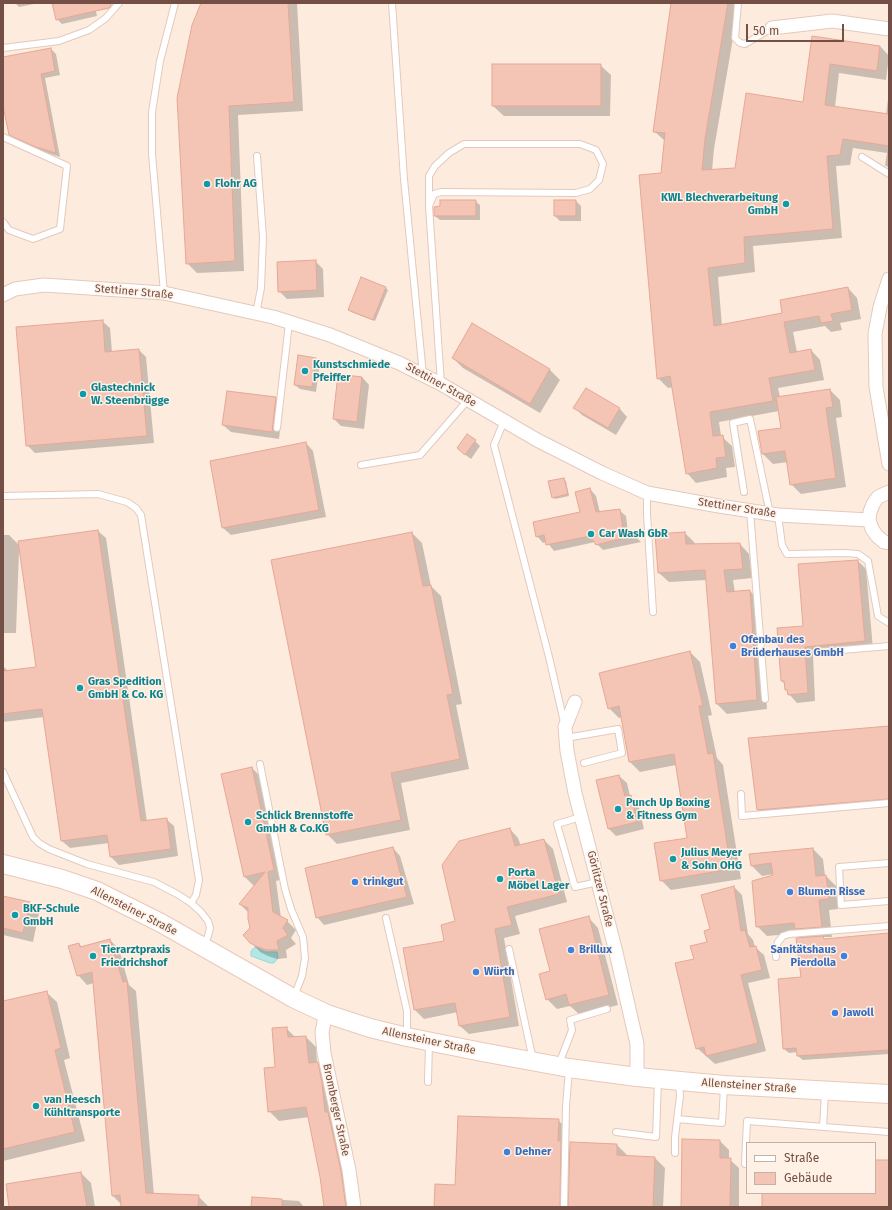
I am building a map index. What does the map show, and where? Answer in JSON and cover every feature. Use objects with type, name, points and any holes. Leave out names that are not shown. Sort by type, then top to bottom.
[{"type":"street","points":[[772,28],[832,21],[889,29]]},
{"type":"street","points":[[889,279],[880,307],[874,334],[876,387],[889,464]]},
{"type":"street","name":"Stettiner Straße","points":[[3,295],[15,289],[44,285],[164,293],[256,314],[330,336],[399,362],[441,384],[537,440],[602,473],[647,493],[774,515],[869,520]]},
{"type":"street","points":[[889,492],[878,497],[873,504],[869,520],[872,529],[877,536],[884,542],[889,543]]},
{"type":"street","name":"Görlitzer Straße","points":[[574,702],[566,732],[575,793],[637,1044],[637,1077]]},
{"type":"street","name":"Allensteiner Straße","points":[[3,864],[62,879],[97,892],[128,906],[293,998],[327,1014],[353,1023],[429,1042],[564,1067],[658,1080],[889,1094]]},
{"type":"street","name":"Bromberger Straße","points":[[327,1014],[322,1032],[324,1053],[349,1170],[354,1207]]},
{"type":"lane","points":[[3,48],[59,40],[89,30],[106,18],[119,3]]},
{"type":"lane","points":[[164,293],[152,154],[152,112],[160,61],[175,3]]},
{"type":"lane","points":[[392,3],[404,179],[423,375]]},
{"type":"lane","points":[[738,3],[735,38],[740,43],[745,44],[772,28]]},
{"type":"lane","points":[[3,137],[67,166],[60,229],[33,239],[9,230],[3,222]]},
{"type":"lane","points":[[429,206],[434,194],[441,192],[576,193],[590,189],[599,180],[603,164],[596,150],[580,144],[464,144],[449,153],[435,166],[429,176],[429,206],[441,384]]},
{"type":"lane","points":[[256,156],[262,237],[262,288],[256,314]]},
{"type":"lane","points":[[862,158],[889,174]]},
{"type":"lane","points":[[277,428],[289,323]]},
{"type":"lane","points":[[361,465],[420,455],[468,400]]},
{"type":"lane","points":[[744,492],[733,423],[750,419],[782,545],[787,554],[846,552],[858,554],[868,561],[878,616],[889,623]]},
{"type":"lane","points":[[504,421],[494,445],[549,657],[566,732],[618,729],[622,753],[584,763]]},
{"type":"lane","points":[[647,493],[653,612]]},
{"type":"lane","points":[[3,496],[98,494],[127,502],[136,508],[141,515],[199,880],[196,895],[191,903]]},
{"type":"lane","points":[[750,511],[765,699]]},
{"type":"lane","points":[[819,652],[889,646]]},
{"type":"lane","points":[[260,764],[285,889],[291,909],[303,937],[305,958],[302,976],[293,998]]},
{"type":"lane","points":[[3,772],[33,837],[39,843],[49,849],[87,864],[154,882],[191,903],[208,921],[210,928],[203,947]]},
{"type":"lane","points":[[742,794],[742,816],[889,803]]},
{"type":"lane","points":[[581,817],[557,824],[575,887],[598,882]]},
{"type":"lane","points":[[889,863],[839,867],[842,905],[889,901]]},
{"type":"lane","points":[[386,918],[407,1011],[407,1037]]},
{"type":"lane","points":[[776,957],[778,942],[783,936],[789,934],[889,926]]},
{"type":"lane","points":[[509,949],[534,1061]]},
{"type":"lane","points":[[564,1207],[566,1107],[564,1067],[572,1030],[570,1020],[607,1009]]},
{"type":"lane","points":[[428,1082],[429,1042]]},
{"type":"lane","points":[[616,1132],[656,1137],[658,1080]]},
{"type":"lane","points":[[675,1153],[675,1137],[680,1096],[679,1081]]},
{"type":"lane","points":[[677,1119],[722,1123],[724,1085]]},
{"type":"lane","points":[[823,1127],[825,1091]]},
{"type":"lane","points":[[745,1164],[746,1121],[889,1132]]},
{"type":"water","points":[[255,947],[265,952],[277,952],[278,958],[274,963],[270,963],[251,956],[251,951]]},
{"type":"building","points":[[52,3],[111,3],[111,6],[109,8],[56,20]]},
{"type":"building","name":"Flohr AG","points":[[201,3],[288,3],[294,102],[229,106],[235,261],[186,264],[177,98],[192,25]]},
{"type":"building","points":[[671,3],[728,3],[705,139],[702,170],[735,168],[746,93],[803,102],[812,36],[880,46],[877,71],[830,64],[825,105],[889,114],[889,146],[843,139],[840,155],[827,156],[833,229],[744,237],[745,263],[708,268],[714,326],[782,313],[780,300],[848,287],[852,310],[831,314],[833,321],[821,323],[819,316],[784,322],[790,353],[811,349],[815,370],[769,378],[773,401],[710,412],[713,436],[723,435],[726,457],[716,458],[717,468],[686,474],[670,376],[657,379],[639,175],[661,173],[665,133],[653,132]]},
{"type":"building","points":[[51,48],[55,71],[41,74],[56,153],[36,147],[9,135],[3,106],[3,57]]},
{"type":"building","points":[[492,64],[601,64],[601,106],[492,106]]},
{"type":"building","points":[[440,200],[476,200],[476,216],[434,216],[434,207],[440,206]]},
{"type":"building","points":[[554,200],[576,200],[576,216],[554,216]]},
{"type":"building","points":[[316,260],[317,290],[278,292],[277,262]]},
{"type":"building","points":[[361,277],[386,287],[373,320],[348,310]]},
{"type":"building","name":"Glastechnick W. Steenbrügge","points":[[103,320],[105,352],[139,349],[147,436],[26,446],[16,327]]},
{"type":"building","points":[[472,323],[550,369],[530,404],[452,358]]},
{"type":"building","name":"Kunstschmiede Pfeiffer","points":[[298,355],[316,358],[312,387],[294,385]]},
{"type":"building","points":[[338,374],[362,377],[357,422],[333,419]]},
{"type":"building","points":[[586,388],[620,408],[608,428],[573,408]]},
{"type":"building","points":[[830,389],[833,407],[826,408],[836,478],[790,485],[785,451],[762,454],[758,431],[781,428],[776,397]]},
{"type":"building","points":[[227,391],[276,397],[272,432],[222,425]]},
{"type":"building","points":[[467,434],[476,440],[465,455],[457,448]]},
{"type":"building","points":[[306,442],[319,510],[222,528],[210,461]]},
{"type":"building","points":[[564,478],[568,494],[552,498],[548,481]]},
{"type":"building","points":[[590,488],[596,512],[620,509],[623,528],[636,535],[596,545],[590,536],[546,545],[544,535],[536,537],[533,522],[580,512],[575,492]]},
{"type":"building","name":"Gras Spedition GmbH & Co. KG","points":[[98,530],[141,821],[167,818],[171,849],[110,857],[107,835],[61,841],[42,709],[3,714],[3,671],[36,667],[18,541]]},
{"type":"building","points":[[412,532],[423,586],[431,585],[453,694],[447,695],[460,759],[391,773],[401,820],[326,835],[271,560]]},
{"type":"building","name":"Ofenbau des Brüderhauses GmbH","points":[[685,532],[686,544],[740,543],[743,569],[724,570],[727,592],[750,590],[757,700],[716,704],[705,570],[658,573],[655,534]]},
{"type":"building","points":[[858,560],[865,641],[805,647],[808,693],[788,695],[787,690],[785,690],[784,681],[781,681],[777,628],[803,626],[798,564]]},
{"type":"building","points":[[690,651],[703,706],[699,706],[708,754],[713,753],[731,869],[660,881],[654,843],[687,838],[674,754],[629,762],[619,706],[608,709],[599,673]]},
{"type":"building","points":[[889,726],[889,799],[757,810],[748,738]]},
{"type":"building","name":"Schlick Brennstoffe GmbH & Co.KG","points":[[252,767],[274,870],[268,872],[273,912],[288,920],[283,928],[288,935],[277,941],[279,950],[267,950],[258,947],[250,943],[243,935],[250,928],[248,908],[239,904],[265,872],[244,877],[221,774]]},
{"type":"building","name":"Punch Up Boxing & Fitness Gym","points":[[619,775],[625,796],[631,795],[637,822],[608,829],[596,780]]},
{"type":"building","points":[[510,828],[515,846],[544,839],[559,894],[507,907],[512,925],[495,929],[510,1017],[459,1026],[455,1003],[414,1010],[403,948],[444,941],[441,925],[455,921],[442,865],[459,841]]},
{"type":"building","name":"trinkgut","points":[[393,847],[407,897],[316,918],[305,868]]},
{"type":"building","name":"Blumen Risse","points":[[813,848],[816,876],[826,875],[829,899],[819,900],[822,927],[795,929],[794,923],[756,927],[752,881],[773,875],[771,863],[751,866],[749,854]]},
{"type":"building","points":[[734,886],[741,931],[745,930],[750,947],[756,946],[762,970],[741,975],[758,1043],[706,1056],[704,1047],[696,1049],[675,963],[694,959],[690,946],[707,942],[704,931],[710,929],[701,895]]},
{"type":"building","name":"BKF-Schule GmbH","points":[[3,896],[30,902],[23,933],[3,928]]},
{"type":"building","name":"Brillux","points":[[589,916],[609,995],[569,1005],[566,994],[546,1000],[539,974],[550,971],[539,929]]},
{"type":"building","name":"Jawoll","points":[[889,933],[889,1050],[797,1056],[796,1048],[783,1049],[778,979],[801,977],[796,938],[823,936],[824,939]]},
{"type":"building","points":[[110,939],[123,982],[127,981],[146,1193],[199,1195],[198,1207],[121,1207],[120,1195],[112,1196],[92,972],[77,976],[68,946],[79,943],[80,947]]},
{"type":"building","points":[[47,991],[61,1048],[55,1050],[75,1132],[3,1149],[3,1001]]},
{"type":"building","points":[[287,1027],[288,1037],[306,1036],[309,1063],[318,1062],[325,1112],[328,1112],[341,1171],[346,1207],[324,1207],[320,1177],[306,1107],[268,1112],[264,1068],[275,1067],[272,1028]]},
{"type":"building","name":"Dehner","points":[[458,1116],[559,1119],[558,1141],[561,1141],[560,1207],[434,1207],[435,1184],[455,1185]]},
{"type":"building","points":[[682,1139],[720,1140],[720,1158],[731,1158],[730,1207],[681,1207]]},
{"type":"building","points":[[570,1142],[617,1144],[617,1155],[655,1157],[653,1207],[568,1207]]},
{"type":"building","points":[[876,1160],[889,1160],[889,1207],[762,1207],[762,1194],[876,1194]]},
{"type":"building","points":[[81,1172],[87,1207],[9,1207],[6,1184]]},
{"type":"building","points":[[252,1197],[282,1199],[282,1207],[251,1207]]},
{"type":"place","name":"Flohr AG","points":[[207,184]]},
{"type":"place","name":"KWL Blechverarbeitung GmbH","points":[[786,204]]},
{"type":"place","name":"Kunstschmiede Pfeiffer","points":[[305,371]]},
{"type":"place","name":"Glastechnick W. Steenbrügge","points":[[83,394]]},
{"type":"place","name":"Car Wash GbR","points":[[591,534]]},
{"type":"place","name":"Ofenbau des Brüderhauses GmbH","points":[[733,646]]},
{"type":"place","name":"Gras Spedition GmbH & Co. KG","points":[[80,688]]},
{"type":"place","name":"Punch Up Boxing & Fitness Gym","points":[[618,809]]},
{"type":"place","name":"Schlick Brennstoffe GmbH & Co.KG","points":[[248,822]]},
{"type":"place","name":"Julius Meyer & Sohn OHG","points":[[673,859]]},
{"type":"place","name":"Porta Möbel Lager","points":[[500,879]]},
{"type":"place","name":"trinkgut","points":[[355,882]]},
{"type":"place","name":"Blumen Risse","points":[[790,892]]},
{"type":"place","name":"BKF-Schule GmbH","points":[[15,915]]},
{"type":"place","name":"Brillux","points":[[571,950]]},
{"type":"place","name":"Tierarztpraxis Friedrichshof","points":[[93,956]]},
{"type":"place","name":"Sanitätshaus Pierdolla","points":[[844,956]]},
{"type":"place","name":"Würth","points":[[476,972]]},
{"type":"place","name":"Jawoll","points":[[835,1013]]},
{"type":"place","name":"van Heesch Kühltransporte","points":[[36,1106]]},
{"type":"place","name":"Dehner","points":[[507,1152]]}]
